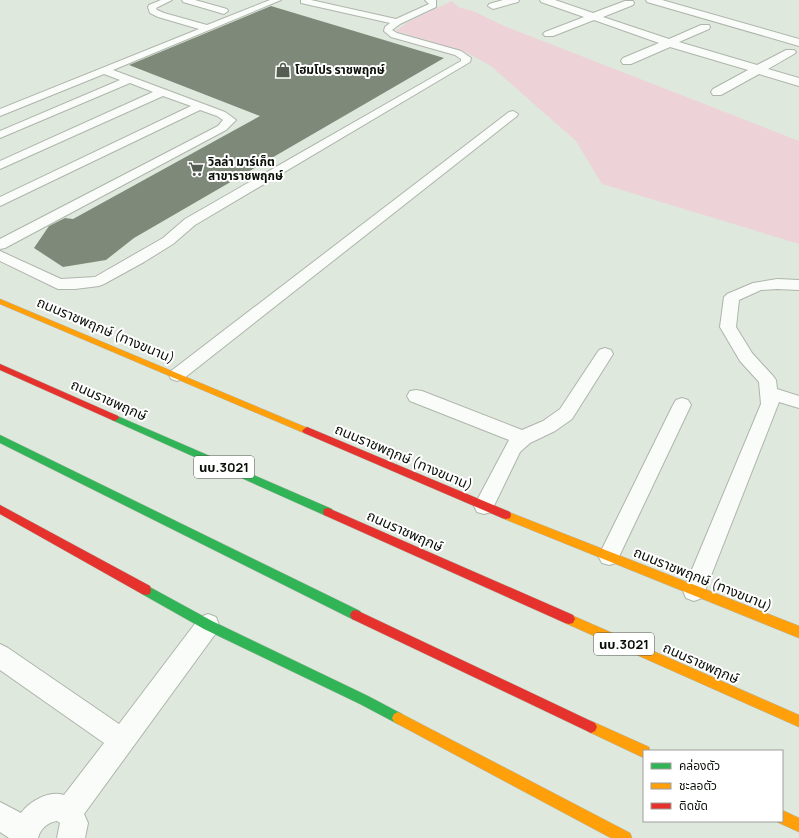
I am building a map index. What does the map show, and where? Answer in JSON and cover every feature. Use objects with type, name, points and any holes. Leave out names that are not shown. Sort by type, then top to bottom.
[{"type":"main road","name":"ถนนราชพฤกษ์ (ทางขนาน)","points":[[0,301],[484,506],[799,632]]},
{"type":"main road","name":"ถนนราชพฤกษ์","points":[[0,367],[799,721]]},
{"type":"main road","points":[[0,439],[405,639],[643,752]]},
{"type":"main road","points":[[0,509],[208,625],[364,700],[625,838]]},
{"type":"main road","points":[[783,818],[799,826]]},
{"type":"street","points":[[493,6],[514,0]]},
{"type":"street","points":[[545,0],[670,43],[799,82]]},
{"type":"street","points":[[651,0],[795,47]]},
{"type":"street","points":[[549,34],[595,18],[629,3]]},
{"type":"street","points":[[627,61],[705,28]]},
{"type":"street","points":[[717,92],[795,47]]},
{"type":"lane","points":[[168,0],[152,7],[153,10],[161,15],[207,28]]},
{"type":"lane","points":[[186,0],[224,11]]},
{"type":"lane","points":[[0,113],[277,0]]},
{"type":"lane","points":[[0,255],[58,284],[75,284],[99,280],[139,259],[168,241],[190,222],[465,62],[466,58],[458,53],[390,33],[388,31],[388,28],[397,22],[430,7],[433,4],[433,1],[430,0]]},
{"type":"lane","points":[[304,1],[397,22]]},
{"type":"lane","points":[[0,245],[222,128],[230,120],[221,114],[103,70]]},
{"type":"lane","points":[[0,136],[128,80]]},
{"type":"lane","points":[[0,165],[163,92]]},
{"type":"lane","points":[[0,202],[200,106]]},
{"type":"lane","points":[[177,375],[513,114]]},
{"type":"lane","points":[[694,591],[770,404],[767,380],[746,357],[728,327],[732,297],[758,286],[777,284],[799,285]]},
{"type":"lane","points":[[484,506],[513,447],[523,438],[549,426],[566,414],[605,354]]},
{"type":"lane","points":[[769,393],[799,402]]},
{"type":"lane","points":[[416,396],[523,438]]},
{"type":"lane","points":[[609,556],[682,405]]},
{"type":"lane","points":[[69,811],[208,625]]},
{"type":"lane","points":[[0,656],[122,741]]},
{"type":"lane","points":[[0,816],[24,835],[34,818],[46,809],[59,807],[69,811],[74,823],[72,838]]},
{"type":"shaded area","points":[[452,1],[458,7],[473,11],[504,26],[799,141],[799,244],[602,184],[576,141],[491,66],[466,52],[396,31],[408,22]]},
{"type":"building","points":[[271,6],[444,58],[134,238],[106,260],[63,267],[34,248],[49,226],[65,218],[73,219],[260,116],[129,65]]},
{"type":"traffic: fast","points":[[115,418],[328,512]]},
{"type":"traffic: fast","points":[[0,439],[356,615]]},
{"type":"traffic: fast","points":[[146,590],[208,625],[364,700],[398,718]]},
{"type":"traffic: slow","points":[[0,301],[307,431]]},
{"type":"traffic: slow","points":[[506,515],[799,632]]},
{"type":"traffic: slow","points":[[569,619],[799,721]]},
{"type":"traffic: slow","points":[[398,718],[625,838]]},
{"type":"traffic: slow","points":[[591,727],[643,752]]},
{"type":"traffic: slow","points":[[783,817],[799,825]]},
{"type":"traffic: jam","points":[[0,367],[115,418]]},
{"type":"traffic: jam","points":[[307,431],[506,515]]},
{"type":"traffic: jam","points":[[0,509],[146,590]]},
{"type":"traffic: jam","points":[[328,512],[569,619]]},
{"type":"traffic: jam","points":[[356,615],[591,727]]},
{"type":"place","name":"โฮมโปร ราชพฤกษ์","points":[[283,70]]},
{"type":"place","name":"วิลล่า มาร์เก็ต สาขาราชพฤกษ์","points":[[196,169]]}]
